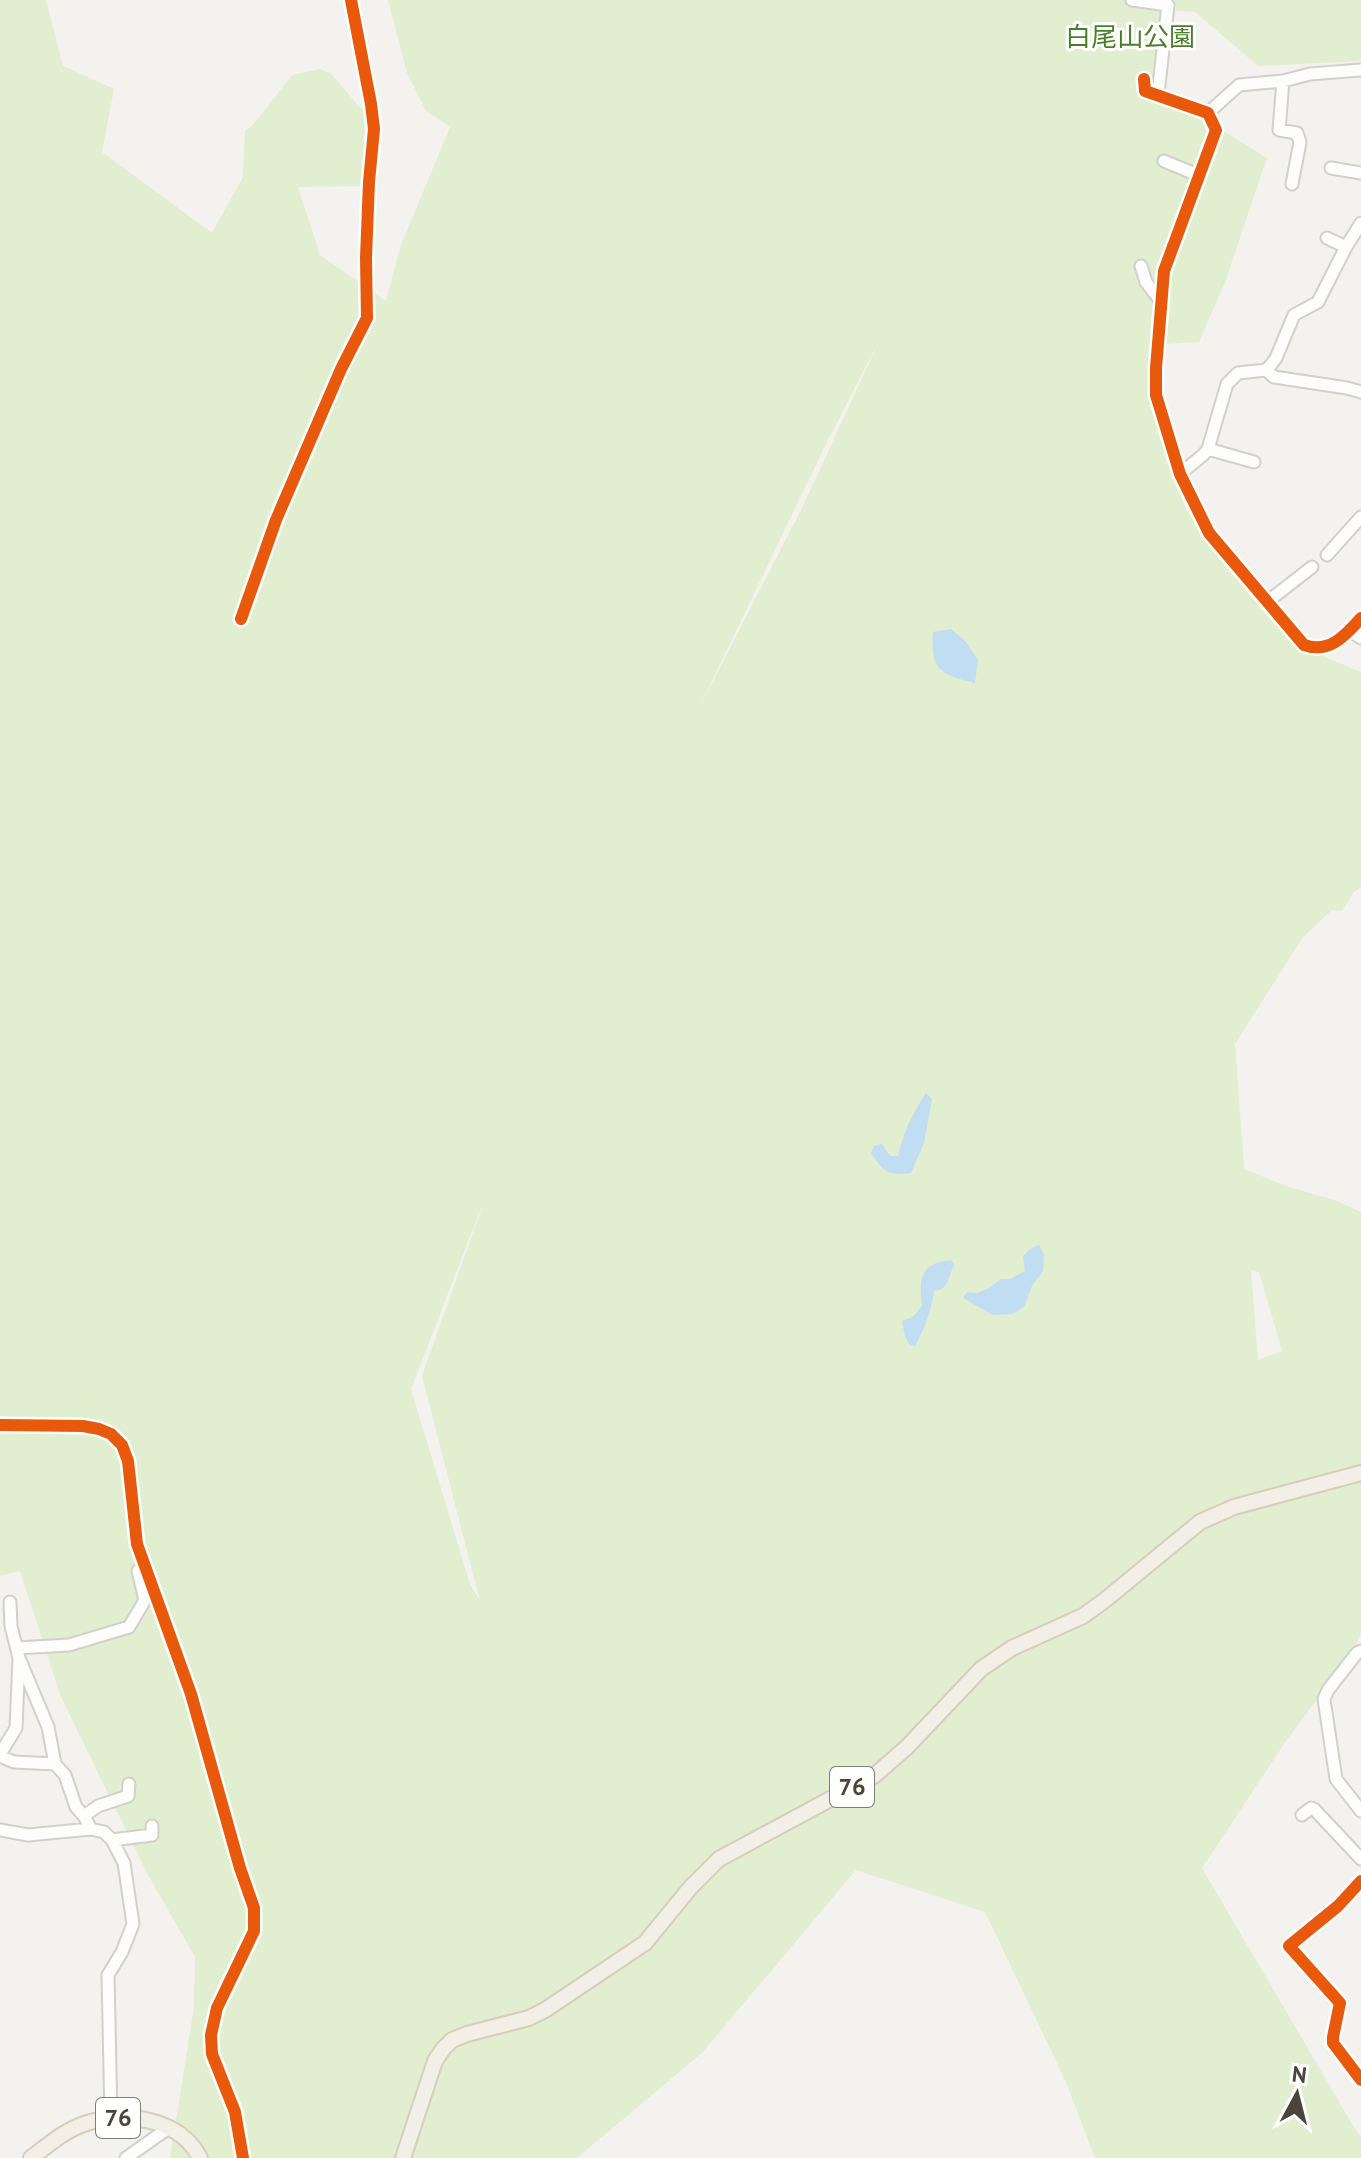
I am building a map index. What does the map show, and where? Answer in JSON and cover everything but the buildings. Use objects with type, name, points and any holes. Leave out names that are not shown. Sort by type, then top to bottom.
[{"type":"main road","name":"76","points":[[403,2158],[435,2061],[452,2040],[529,2018],[545,2010],[645,1943],[690,1888],[719,1859],[875,1775],[907,1747],[981,1669],[1012,1648],[1083,1616],[1200,1522],[1234,1507],[1361,1473]]},
{"type":"main road","name":"76","points":[[31,2158],[57,2137],[84,2124],[111,2118],[139,2118],[170,2127],[184,2135],[200,2158]]},
{"type":"street","points":[[241,619],[276,520],[341,369],[367,318],[369,182],[374,129],[351,0]]},
{"type":"street","points":[[1132,0],[1168,5],[1158,94]]},
{"type":"street","points":[[1208,113],[1239,85],[1361,70]]},
{"type":"street","points":[[1144,79],[1145,91],[1208,113],[1216,130],[1164,271],[1156,395],[1180,474],[1209,533],[1304,645],[1323,649],[1350,631],[1361,618]]},
{"type":"street","points":[[1283,81],[1279,130],[1297,133],[1300,142],[1292,184]]},
{"type":"street","points":[[1164,161],[1200,176]]},
{"type":"street","points":[[1331,168],[1361,173]]},
{"type":"street","points":[[1180,474],[1208,449],[1227,384],[1238,373],[1266,370],[1276,358],[1294,315],[1318,302],[1361,223]]},
{"type":"street","points":[[1327,238],[1346,247]]},
{"type":"street","points":[[1141,266],[1146,282],[1162,303]]},
{"type":"street","points":[[1266,370],[1274,377],[1361,392]]},
{"type":"street","points":[[1208,449],[1254,462]]},
{"type":"street","points":[[1327,555],[1361,517]]},
{"type":"street","points":[[1267,602],[1312,567]]},
{"type":"street","points":[[1350,631],[1361,638]]},
{"type":"street","points":[[0,1425],[99,1429],[111,1434],[122,1445],[128,1461],[137,1544],[191,1694],[254,1908],[254,1931],[217,2008],[211,2035],[212,2054],[235,2112],[243,2158]]},
{"type":"street","points":[[18,1653],[69,1645],[129,1627],[145,1600],[138,1571],[144,1564]]},
{"type":"street","points":[[10,1602],[11,1626],[18,1653],[48,1727],[55,1764],[65,1775],[76,1807],[91,1829]]},
{"type":"street","points":[[1359,1805],[1336,1779],[1324,1699],[1361,1651]]},
{"type":"street","points":[[18,1653],[16,1728],[0,1755],[14,1762],[55,1764]]},
{"type":"street","points":[[84,1816],[98,1806],[128,1796],[129,1784]]},
{"type":"street","points":[[1302,1815],[1314,1809],[1361,1859]]},
{"type":"street","points":[[112,1840],[152,1835],[152,1826]]},
{"type":"street","points":[[0,1830],[28,1835],[91,1829],[104,1832],[124,1863],[133,1924],[122,1952],[108,1975],[111,2118]]},
{"type":"street","points":[[1361,1881],[1338,1906],[1289,1946],[1340,2003],[1333,2043],[1361,2080]]},
{"type":"street","points":[[126,2158],[170,2127]]},
{"type":"green space","name":"白尾山公園","points":[[0,0],[46,0],[63,66],[114,89],[102,152],[212,233],[243,177],[245,131],[292,75],[321,69],[331,74],[365,113],[363,186],[298,187],[320,255],[386,301],[401,245],[450,127],[426,111],[407,73],[388,0],[1361,0],[1361,61],[1258,66],[1195,12],[1166,10],[1152,98],[1217,127],[1267,158],[1225,282],[1199,342],[1167,344],[1149,398],[1184,506],[1239,582],[1276,626],[1327,658],[1361,672],[1361,887],[1342,911],[1332,910],[1303,937],[1235,1044],[1244,1169],[1361,1212],[1361,1633],[1355,1647],[1284,1744],[1202,1868],[1361,2135],[1361,2158],[1095,2158],[1065,2080],[985,1912],[856,1870],[702,2053],[577,2158],[170,2158],[194,2007],[195,1957],[148,1875],[61,1697],[20,1571],[0,1576]],"holes":[[[880,339],[801,510],[698,710],[828,440]],[[487,1193],[422,1376],[480,1601],[470,1584],[411,1389]],[[1251,1270],[1259,1272],[1282,1351],[1258,1360]]]},
{"type":"water","points":[[951,629],[966,642],[978,660],[975,683],[953,677],[936,662],[933,632]]},
{"type":"water","points":[[926,1093],[932,1099],[924,1143],[911,1173],[887,1171],[871,1153],[874,1146],[882,1144],[890,1156],[898,1156],[909,1123]]},
{"type":"water","points":[[1039,1245],[1044,1254],[1043,1271],[1032,1286],[1024,1307],[1013,1314],[993,1315],[963,1298],[967,1292],[977,1293],[1001,1279],[1010,1279],[1025,1271],[1023,1256]]},
{"type":"water","points":[[951,1260],[954,1264],[947,1283],[942,1289],[934,1291],[922,1333],[915,1346],[910,1345],[902,1321],[913,1317],[922,1306],[923,1274],[933,1265]]},
{"type":"cycle path","points":[[241,619],[276,520],[341,369],[367,318],[366,258],[374,129],[351,0]]},
{"type":"cycle path","points":[[1144,79],[1145,91],[1208,113],[1216,130],[1164,271],[1156,395],[1180,474],[1209,533],[1304,645],[1321,647],[1336,642],[1361,618]]},
{"type":"cycle path","points":[[0,1425],[99,1429],[111,1434],[122,1445],[128,1461],[137,1544],[191,1694],[254,1908],[254,1931],[217,2008],[211,2035],[212,2054],[235,2112],[243,2158]]},
{"type":"cycle path","points":[[1361,1881],[1338,1906],[1289,1946],[1340,2003],[1333,2043],[1361,2080]]}]
